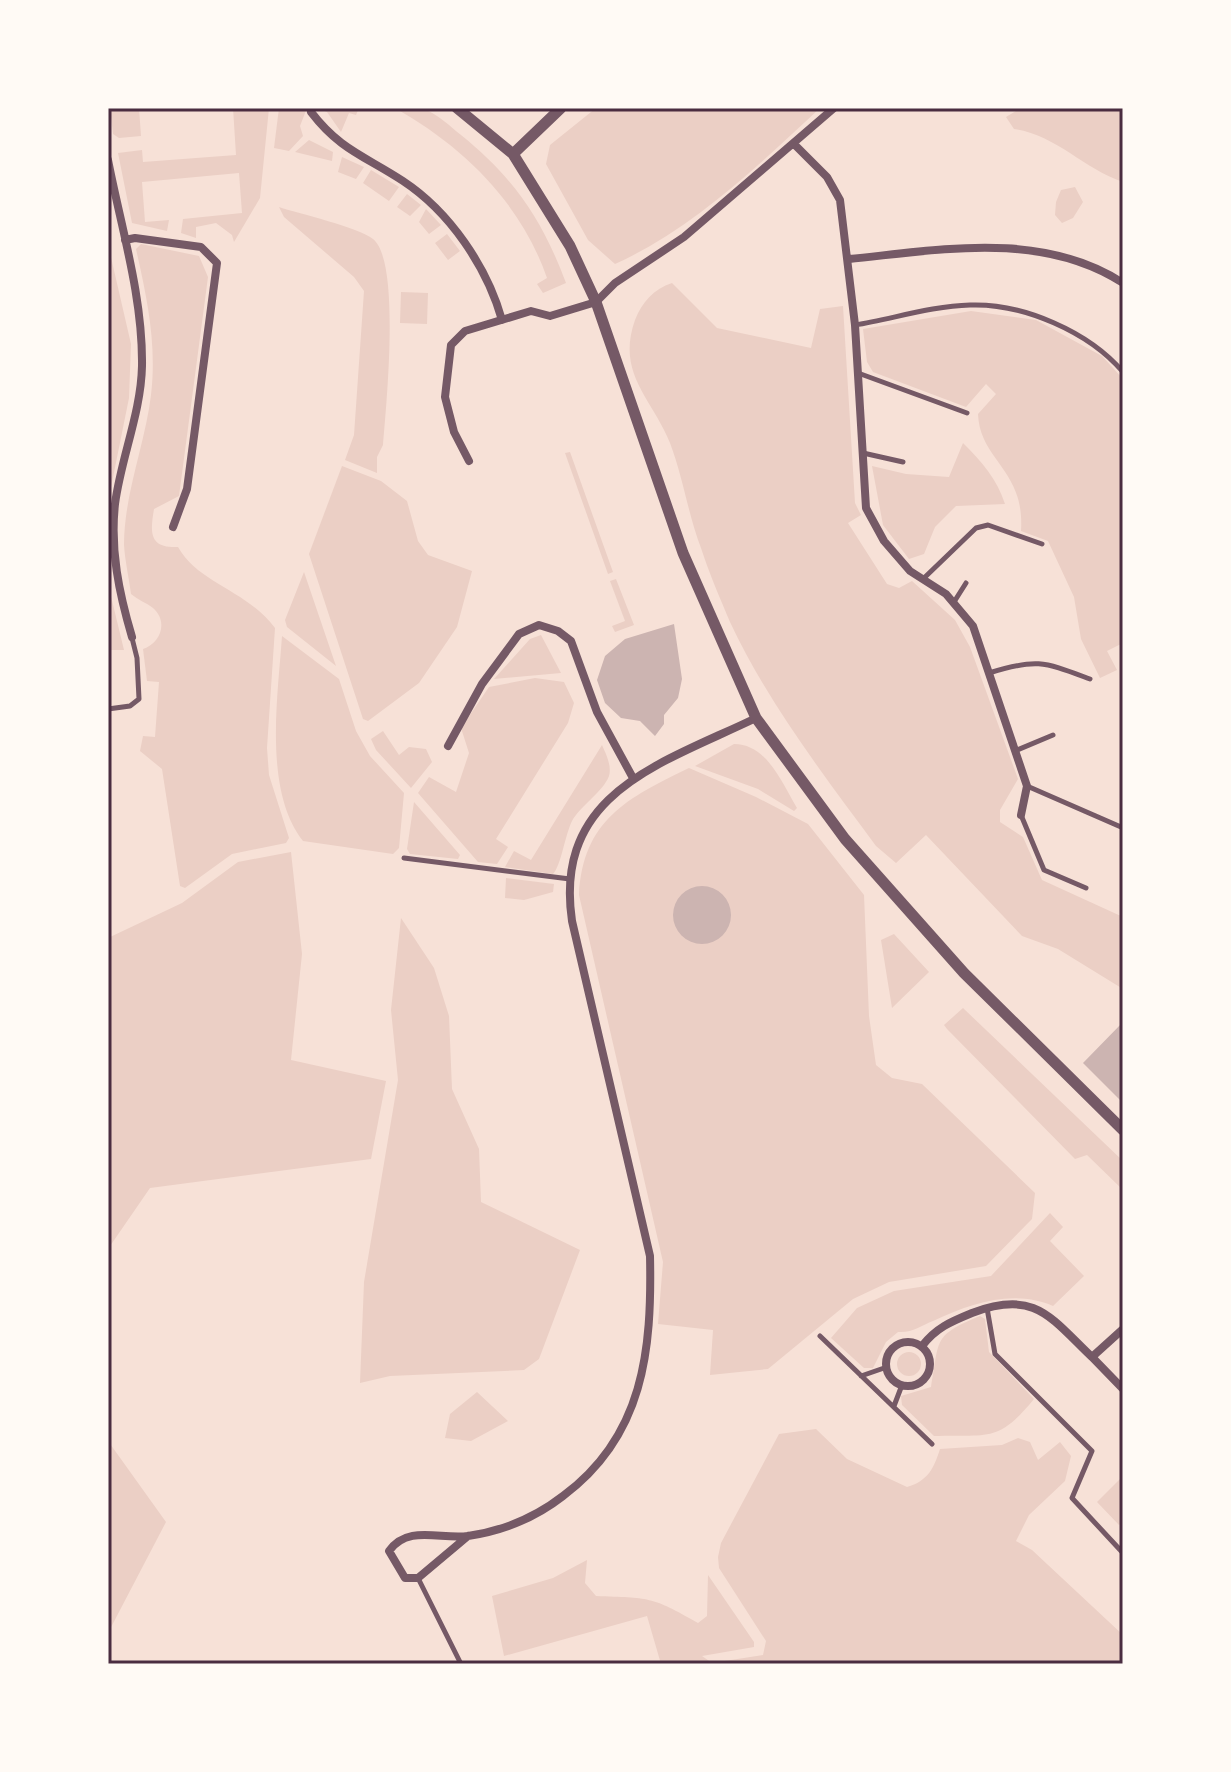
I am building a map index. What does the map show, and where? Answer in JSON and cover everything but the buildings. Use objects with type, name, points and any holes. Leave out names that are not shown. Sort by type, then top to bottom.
[{"type":"street","points":[[457,108],[513,154],[570,246],[596,302],[683,553],[756,718],[845,839],[964,973],[1123,1130]]},
{"type":"street","points":[[513,154],[561,108]]},
{"type":"street","points":[[469,461],[454,432],[445,397],[451,345],[465,331],[531,311],[550,316],[596,302],[615,283],[667,251],[795,145],[834,108]]},
{"type":"street","points":[[311,112],[330,138],[407,184],[450,225],[496,298],[502,320]]},
{"type":"street","points":[[795,145],[827,177],[840,200],[855,325],[866,508],[884,541],[910,571],[953,603],[973,626],[1027,786],[1021,815]]},
{"type":"street","points":[[108,160],[125,240],[142,363],[115,503],[113,542],[117,579],[132,637]]},
{"type":"street","points":[[125,240],[135,238],[201,247],[217,263],[187,489],[173,527]]},
{"type":"street","points":[[849,259],[1003,247],[1099,268],[1123,283]]},
{"type":"street","points":[[448,746],[482,684],[519,634],[539,625],[558,631],[571,641],[597,712],[633,778]]},
{"type":"street","points":[[468,1536],[418,1578],[405,1578],[395,1567],[389,1551],[411,1534],[468,1536],[512,1525],[541,1512],[584,1480],[608,1454],[628,1420],[644,1366],[651,1291],[650,1256],[572,921],[570,879],[586,824],[601,803],[633,778],[756,718]]},
{"type":"street","points":[[922,1346],[942,1325],[987,1308],[1018,1302],[1035,1306],[1123,1389]]},
{"type":"street","points":[[1092,1357],[1123,1329]]},
{"type":"street","points":[[910,1342],[922,1346],[930,1360],[928,1374],[917,1384],[902,1385],[891,1377],[887,1367],[889,1354],[896,1346],[910,1342]]},
{"type":"lane","points":[[855,325],[971,305],[1043,317],[1106,352],[1123,372]]},
{"type":"lane","points":[[858,373],[967,413]]},
{"type":"lane","points":[[863,453],[903,462]]},
{"type":"lane","points":[[923,579],[976,528],[988,525],[1042,544]]},
{"type":"lane","points":[[953,603],[966,583]]},
{"type":"lane","points":[[108,709],[130,706],[139,699],[137,658],[132,637]]},
{"type":"lane","points":[[989,673],[1026,661],[1046,663],[1090,679]]},
{"type":"lane","points":[[1015,751],[1053,735]]},
{"type":"lane","points":[[1027,786],[1121,827]]},
{"type":"lane","points":[[1021,815],[1044,870],[1086,888]]},
{"type":"lane","points":[[404,858],[570,879]]},
{"type":"lane","points":[[987,1308],[995,1354],[1092,1451],[1072,1498],[1123,1553]]},
{"type":"lane","points":[[820,1336],[932,1444]]},
{"type":"lane","points":[[861,1376],[887,1367]]},
{"type":"lane","points":[[893,1407],[902,1385]]},
{"type":"lane","points":[[418,1578],[461,1664]]},
{"type":"shaded area","points":[[417,107],[431,112],[496,167],[536,219],[566,283],[543,293],[537,284],[547,278],[522,225],[506,202],[467,159],[395,108]]},
{"type":"shaded area","points":[[110,108],[139,108],[141,136],[119,138],[113,134]]},
{"type":"shaded area","points":[[233,108],[269,108],[260,198],[234,242],[232,235],[216,223],[196,227],[196,238],[181,233],[183,219],[242,213],[239,173],[142,182],[145,222],[169,220],[167,231],[132,223],[118,153],[142,150],[143,162],[236,155]]},
{"type":"shaded area","points":[[279,108],[307,108],[300,126],[303,136],[289,151],[274,148]]},
{"type":"shaded area","points":[[318,108],[359,108],[356,115],[349,113],[341,132],[327,112]]},
{"type":"shaded area","points":[[596,108],[820,108],[697,215],[615,264],[588,240],[546,164],[550,145]]},
{"type":"shaded area","points":[[1021,108],[1123,108],[1123,182],[1043,138],[1014,129],[1006,117]]},
{"type":"shaded area","points":[[309,140],[333,152],[332,161],[295,152]]},
{"type":"shaded area","points":[[342,157],[364,167],[356,179],[338,172]]},
{"type":"shaded area","points":[[371,170],[399,187],[389,201],[363,183]]},
{"type":"shaded area","points":[[1075,187],[1083,202],[1073,218],[1062,223],[1055,215],[1056,202],[1061,190]]},
{"type":"shaded area","points":[[407,194],[421,205],[410,216],[397,207]]},
{"type":"shaded area","points":[[279,207],[366,234],[382,253],[387,275],[390,336],[383,445],[377,457],[377,473],[345,460],[354,435],[364,291],[354,277],[284,217]]},
{"type":"shaded area","points":[[426,209],[441,225],[429,234],[419,222]]},
{"type":"shaded area","points":[[447,234],[460,251],[448,260],[435,243]]},
{"type":"shaded area","points":[[141,244],[199,256],[208,277],[179,496],[154,509],[152,532],[157,542],[178,547],[198,570],[251,605],[275,628],[267,748],[269,775],[289,838],[286,843],[232,854],[185,888],[180,886],[162,769],[140,751],[143,736],[155,737],[159,682],[147,681],[143,649],[158,638],[161,620],[153,608],[131,594],[124,545],[127,507],[148,414],[153,376],[150,321],[136,249]]},
{"type":"shaded area","points":[[110,253],[131,344],[129,398],[108,502]]},
{"type":"shaded area","points":[[672,283],[717,328],[811,348],[820,309],[843,306],[855,503],[861,515],[848,523],[887,584],[899,588],[912,581],[955,620],[970,647],[1018,779],[1000,810],[1000,822],[1023,837],[1042,880],[1123,917],[1123,989],[1058,949],[1022,936],[926,835],[896,863],[876,846],[761,681],[730,622],[711,576],[670,443],[633,371],[630,339],[638,313],[654,293]]},
{"type":"shaded area","points":[[401,292],[428,293],[427,324],[400,323]]},
{"type":"shaded area","points":[[971,311],[1036,320],[1102,356],[1123,379],[1123,643],[1107,651],[1117,670],[1100,678],[1081,639],[1074,597],[1048,541],[1021,531],[1016,493],[981,430],[978,414],[996,394],[986,384],[966,407],[873,372],[867,362],[863,329]]},
{"type":"shaded area","points":[[963,443],[988,471],[1005,504],[956,506],[935,527],[924,554],[909,559],[883,525],[872,466],[906,474],[949,477]]},
{"type":"shaded area","points":[[570,452],[613,572],[608,574],[565,453]]},
{"type":"shaded area","points":[[342,466],[381,481],[407,501],[418,541],[428,555],[472,571],[457,627],[419,683],[368,721],[363,719],[309,554]]},
{"type":"shaded area","points":[[304,572],[336,666],[287,627],[285,620]]},
{"type":"shaded area","points":[[616,579],[634,625],[615,632],[612,626],[625,621],[610,581]]},
{"type":"shaded area","points":[[108,584],[124,650],[108,650]]},
{"type":"shaded area","points":[[541,635],[561,673],[494,679],[530,639]]},
{"type":"shaded area","points":[[282,636],[339,679],[356,731],[370,756],[404,793],[399,848],[393,854],[303,841],[290,820],[282,796],[276,742]]},
{"type":"shaded area","points":[[535,678],[564,682],[574,703],[568,723],[496,839],[508,847],[497,864],[478,862],[418,793],[429,777],[456,792],[469,753],[461,728],[489,687]]},
{"type":"shaded area","points":[[383,731],[399,755],[409,747],[426,749],[432,762],[411,788],[376,750],[371,739]]},
{"type":"shaded area","points":[[734,744],[756,750],[764,758],[797,808],[794,811],[758,789],[695,766]]},
{"type":"shaded area","points":[[602,745],[609,764],[609,776],[572,821],[553,874],[505,867],[514,851],[531,860]]},
{"type":"shaded area","points":[[689,768],[808,824],[864,895],[869,1016],[876,1065],[892,1078],[922,1084],[1035,1193],[1032,1219],[986,1266],[889,1282],[853,1299],[768,1369],[710,1375],[713,1330],[658,1324],[663,1262],[579,895],[582,869],[599,830],[628,802]]},
{"type":"shaded area","points":[[414,802],[460,855],[458,859],[410,854],[407,849]]},
{"type":"shaded area","points":[[291,852],[302,954],[291,1060],[386,1081],[371,1159],[150,1188],[108,1249],[108,938],[182,903],[238,862]]},
{"type":"shaded area","points":[[506,878],[554,884],[553,892],[524,900],[505,898]]},
{"type":"shaded area","points":[[401,918],[434,968],[449,1016],[452,1089],[479,1149],[481,1202],[580,1250],[539,1359],[524,1370],[390,1376],[360,1383],[364,1282],[398,1080],[391,1010]]},
{"type":"shaded area","points":[[894,934],[929,972],[892,1008],[881,940]]},
{"type":"shaded area","points":[[963,1008],[1123,1161],[1123,1190],[1087,1155],[1075,1159],[947,1029],[944,1025]]},
{"type":"shaded area","points":[[1050,1213],[1063,1227],[1050,1241],[1084,1276],[1053,1306],[1038,1301],[1008,1299],[963,1309],[912,1330],[898,1332],[886,1342],[873,1368],[864,1368],[831,1338],[857,1308],[894,1291],[991,1276]]},
{"type":"shaded area","points":[[980,1316],[985,1319],[989,1352],[1034,1399],[1010,1423],[991,1434],[934,1436],[902,1405],[901,1396],[931,1387],[941,1341],[953,1329]]},
{"type":"shaded area","points":[[904,1352],[914,1352],[921,1359],[921,1369],[914,1376],[904,1376],[897,1369],[897,1359]]},
{"type":"shaded area","points":[[477,1392],[508,1421],[471,1441],[445,1438],[450,1414]]},
{"type":"shaded area","points":[[816,1429],[847,1459],[907,1487],[929,1473],[940,1449],[1002,1445],[1018,1438],[1030,1442],[1038,1460],[1060,1442],[1071,1456],[1065,1481],[1029,1515],[1016,1541],[1032,1550],[1123,1635],[1123,1664],[661,1664],[647,1616],[504,1656],[492,1596],[553,1578],[587,1560],[585,1583],[596,1596],[649,1600],[698,1623],[707,1616],[708,1575],[754,1642],[754,1647],[702,1656],[712,1663],[763,1655],[766,1641],[719,1568],[721,1543],[779,1434]]},
{"type":"shaded area","points":[[108,1441],[166,1522],[108,1633]]},
{"type":"shaded area","points":[[1121,1478],[1123,1521],[1119,1525],[1097,1502]]}]
